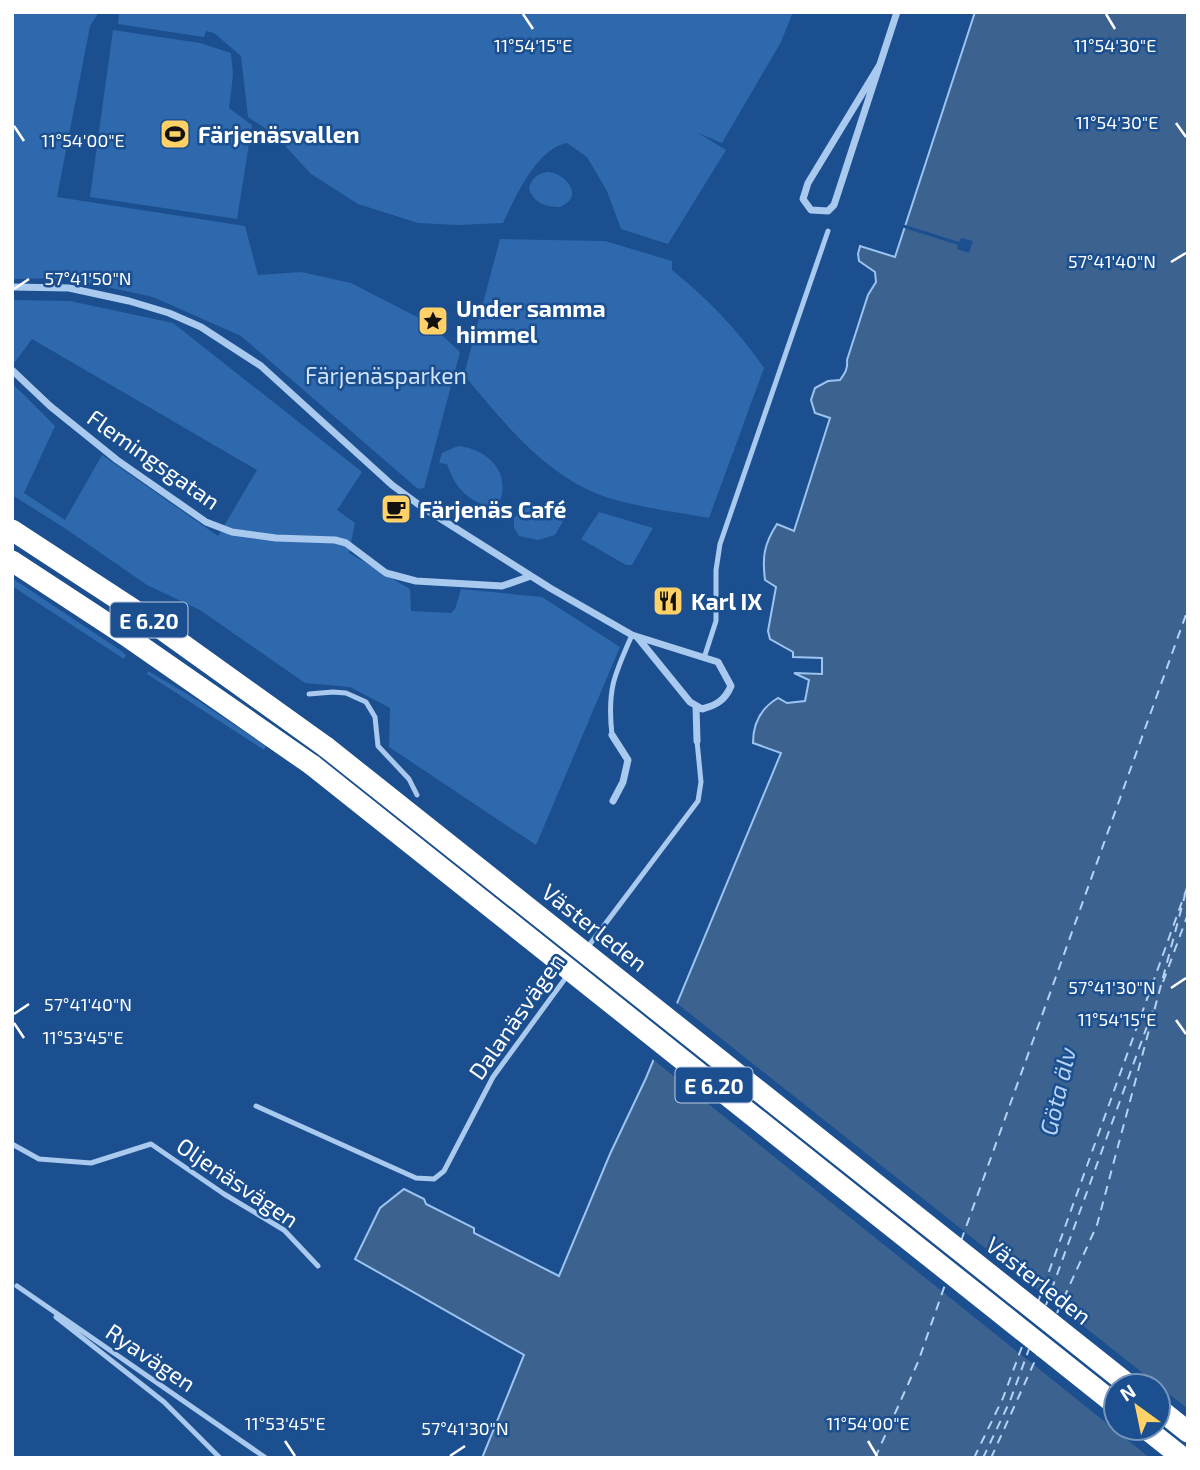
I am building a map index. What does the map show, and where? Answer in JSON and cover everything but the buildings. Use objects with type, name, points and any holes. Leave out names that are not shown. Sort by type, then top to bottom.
[{"type":"highway","name":"Västerleden","points":[[12,530],[139,613],[326,747],[1112,1372]]},
{"type":"highway","name":"E 6.20","points":[[12,561],[125,635],[312,765],[1102,1394]]},
{"type":"highway","points":[[1172,1419],[1188,1432]]},
{"type":"highway","points":[[1163,1442],[1183,1458]]},
{"type":"street","points":[[879,66],[808,183],[803,199],[811,210],[828,211],[834,205],[897,12]]},
{"type":"street","points":[[12,287],[69,288],[129,301],[169,313],[211,332],[261,366],[391,485],[531,576],[635,636],[718,662],[731,685],[726,697],[715,705],[702,709],[690,702],[635,636]]},
{"type":"street","name":"Flemingsgatan","points":[[12,370],[50,406],[107,453],[206,522],[232,532],[346,543],[386,573],[416,581],[502,586],[531,576]]},
{"type":"street","name":"Dalanäsvägen","points":[[696,706],[696,740]]},
{"type":"street","points":[[612,735],[628,760],[623,782],[613,801]]},
{"type":"lane","points":[[704,658],[716,621],[716,570],[720,544],[828,231]]},
{"type":"lane","points":[[612,735],[610,694],[617,670],[635,636]]},
{"type":"lane","points":[[309,694],[346,693],[366,702],[375,717],[378,746],[409,779],[417,795]]},
{"type":"lane","name":"Dalanäsvägen","points":[[581,956],[698,801],[701,782],[696,740]]},
{"type":"lane","name":"Dalanäsvägen","points":[[256,1106],[415,1178],[434,1179],[444,1171],[493,1077],[572,968]]},
{"type":"lane","name":"Oljenäsvägen","points":[[12,1143],[39,1159],[91,1163],[151,1144],[224,1195],[284,1230],[318,1266]]},
{"type":"lane","points":[[14,1285],[164,1402],[220,1458]]},
{"type":"lane","name":"Ryavägen","points":[[14,1285],[266,1458]]},
{"type":"green space","name":"Färjenäsparken","points":[[12,12],[99,12],[90,26],[57,197],[245,226],[258,275],[301,272],[351,283],[429,323],[460,352],[424,488],[418,489],[241,336],[153,297],[65,278],[12,279]]},
{"type":"green space","points":[[119,12],[793,12],[781,42],[722,143],[698,133],[726,150],[668,244],[621,229],[607,191],[587,157],[567,143],[546,154],[528,175],[503,223],[418,223],[358,204],[311,174],[275,135],[248,117],[241,56],[214,33],[206,31],[204,37],[118,24]]},
{"type":"green space","name":"Färjenäsvallen","points":[[113,30],[200,43],[231,53],[233,75],[229,108],[252,125],[237,219],[90,197]]},
{"type":"green space","points":[[549,172],[562,177],[571,187],[571,198],[560,207],[541,203],[529,189],[536,177]]},
{"type":"green space","points":[[500,239],[605,241],[672,261],[672,270],[722,316],[754,354],[764,368],[709,518],[609,498],[566,477],[546,463],[511,430],[464,375]]},
{"type":"green space","points":[[12,300],[70,301],[173,323],[362,472],[337,510],[355,523],[349,553],[410,589],[411,611],[451,613],[455,609],[461,589],[542,597],[620,647],[536,845],[389,747],[390,708],[350,687],[305,683],[200,610],[147,585],[12,495],[12,383],[55,426],[24,493],[65,520],[102,455],[218,536],[257,470],[32,339],[12,366]]},
{"type":"green space","points":[[458,446],[479,452],[495,464],[502,482],[499,503],[488,507],[467,496],[457,485],[447,464],[439,463],[442,453]]},
{"type":"green space","points":[[533,505],[545,506],[562,514],[563,521],[555,535],[538,540],[519,536],[514,528],[514,518],[521,510]]},
{"type":"green space","points":[[599,512],[653,528],[632,565],[626,565],[581,539]]},
{"type":"green space","points":[[12,578],[120,650],[126,655],[124,659],[12,586]]},
{"type":"green space","points":[[148,671],[266,746],[264,750],[147,674]]},
{"type":"water","name":"Göta älv","points":[[975,12],[1188,12],[1188,1458],[482,1458],[524,1355],[355,1259],[380,1208],[404,1189],[424,1199],[426,1204],[474,1228],[474,1233],[559,1276],[610,1154],[646,1078],[781,753],[753,743],[756,723],[767,707],[778,698],[787,703],[805,701],[809,680],[794,673],[822,674],[822,658],[793,657],[793,652],[770,639],[768,631],[776,587],[765,580],[765,551],[777,524],[794,531],[830,418],[815,413],[811,400],[815,388],[828,381],[840,380],[845,373],[868,295],[876,282],[875,272],[859,261],[860,246],[895,257]]},
{"type":"pier","points":[[902,224],[959,242],[961,238],[973,241],[969,253],[957,249],[958,245],[901,227]]},
{"type":"pier","points":[[674,1001],[1141,1372],[1102,1372],[1102,1420],[651,1058]]},
{"type":"pier","points":[[1172,1396],[1188,1409],[1188,1458],[1150,1458],[1130,1442],[1172,1442]]},
{"type":"ferry route","points":[[961,1241],[1188,609]]},
{"type":"ferry route","points":[[1038,1302],[1188,885]]},
{"type":"ferry route","points":[[1057,1313],[1097,1225],[1185,895]]},
{"type":"ferry route","points":[[1163,982],[1188,914]]},
{"type":"ferry route","points":[[1046,1305],[1154,1007]]},
{"type":"ferry route","points":[[875,1458],[918,1362],[946,1282]]},
{"type":"ferry route","points":[[974,1458],[1003,1398],[1023,1344]]},
{"type":"ferry route","points":[[983,1458],[1010,1401],[1029,1349]]},
{"type":"ferry route","points":[[991,1458],[1038,1354]]},
{"type":"place","name":"Färjenäsvallen","points":[[175,134]]},
{"type":"place","name":"Under samma himmel","points":[[433,321]]},
{"type":"place","name":"Färjenäs Café","points":[[396,509]]},
{"type":"place","name":"Karl IX","points":[[668,601]]}]
